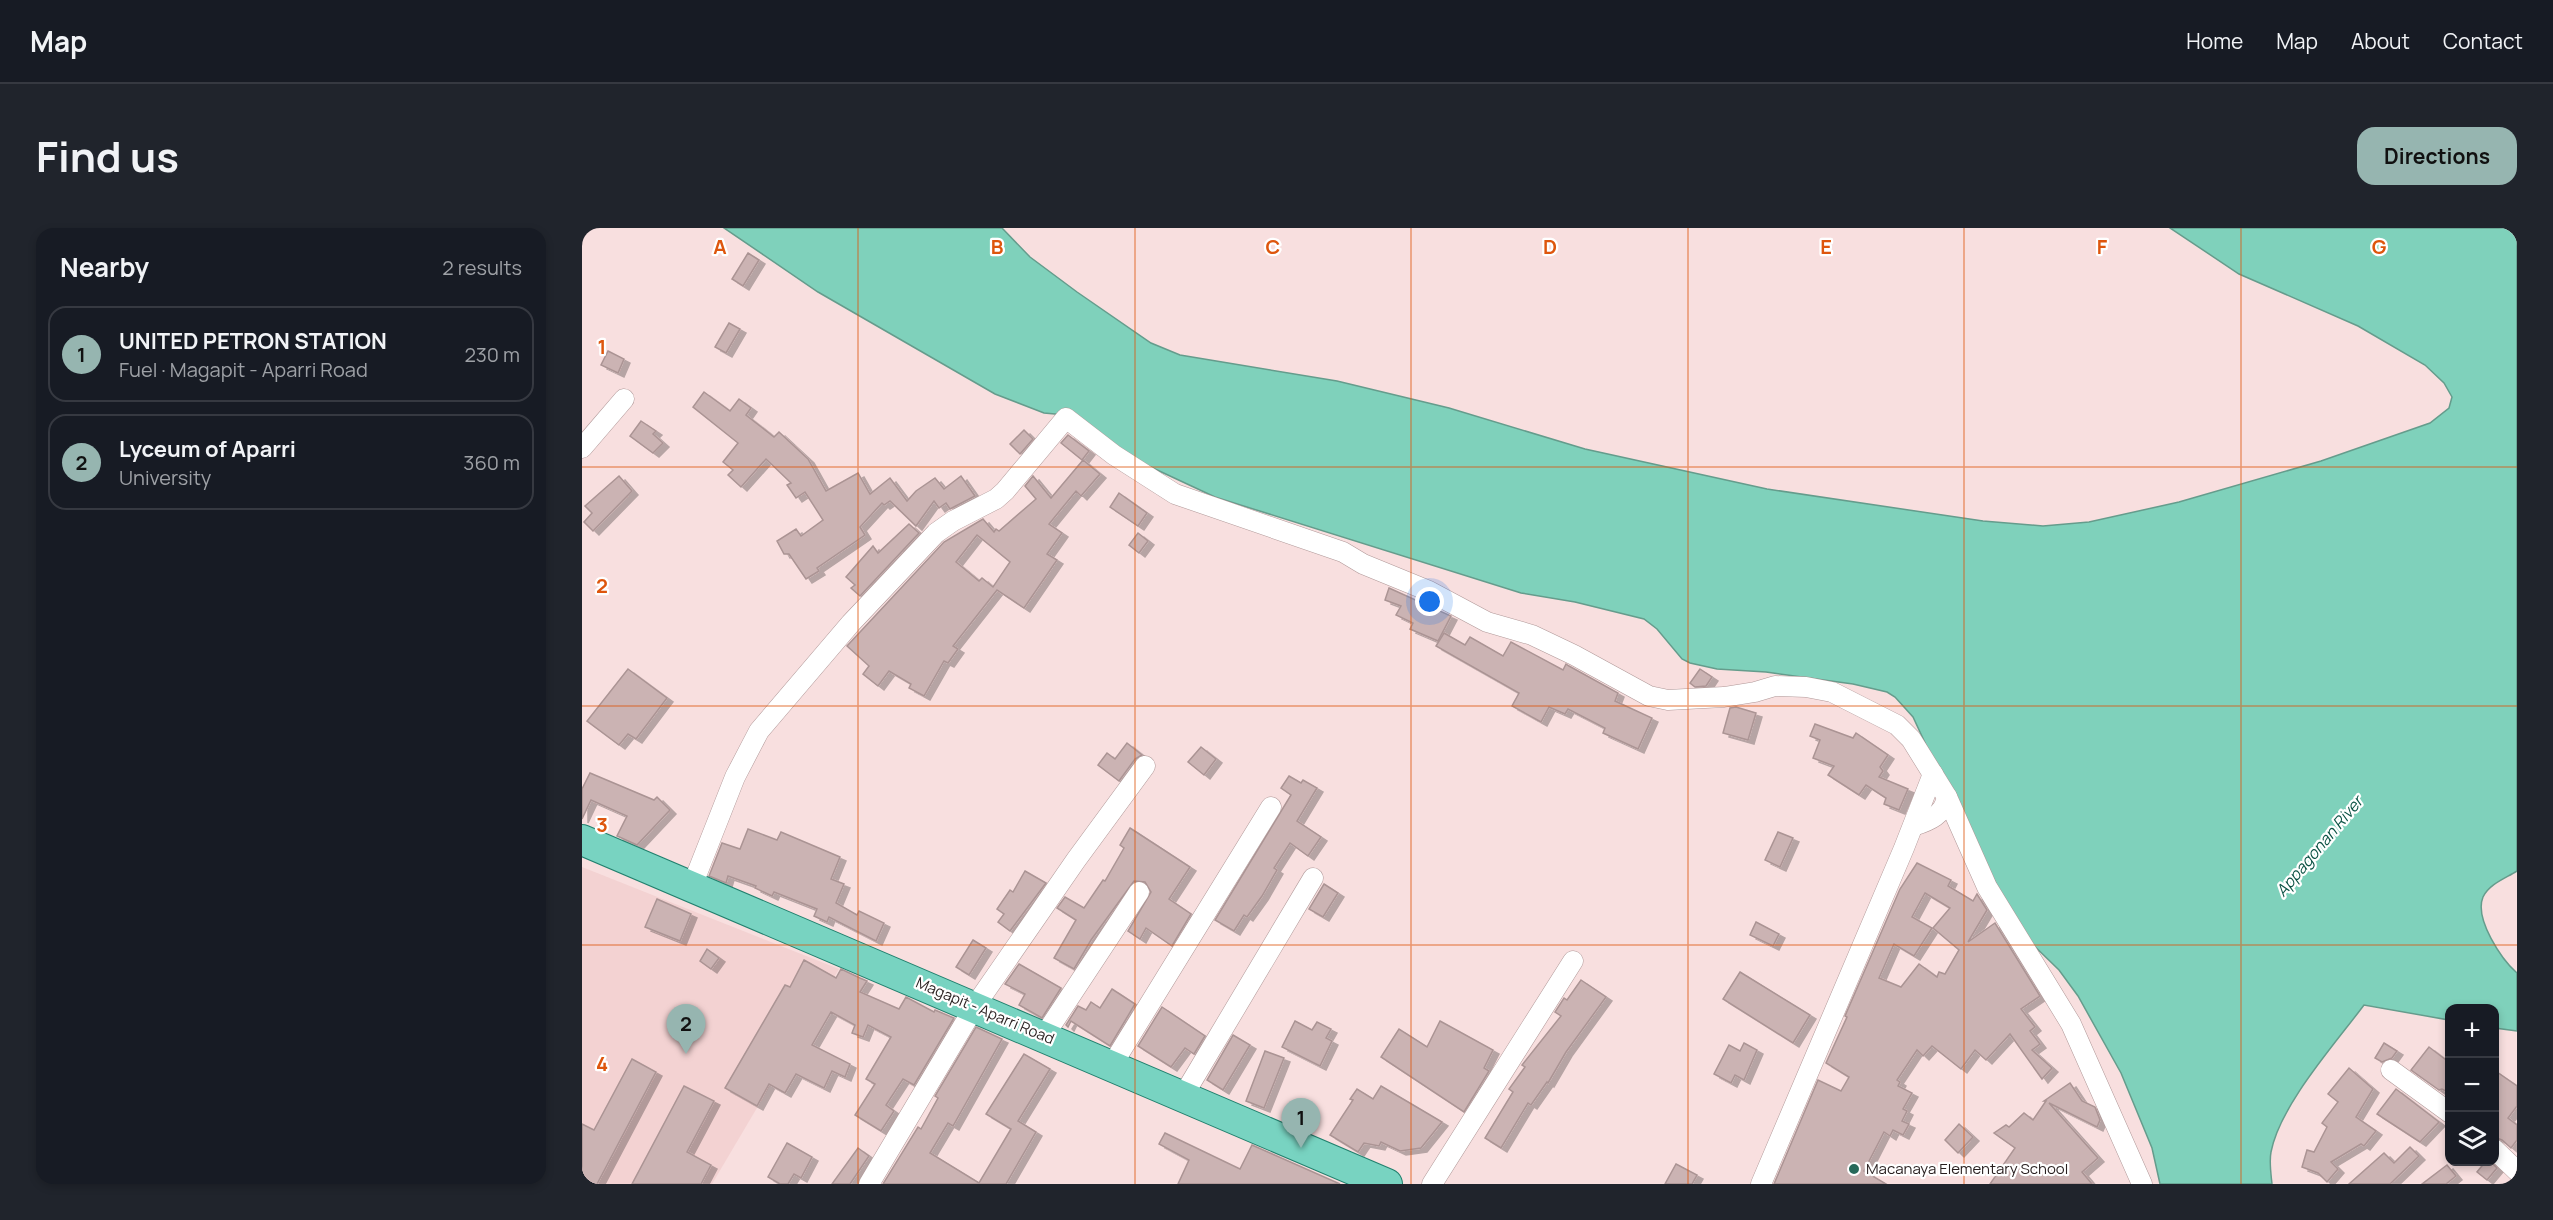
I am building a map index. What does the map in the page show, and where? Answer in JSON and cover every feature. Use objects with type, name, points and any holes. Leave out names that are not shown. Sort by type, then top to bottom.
[{"type":"main road","name":"Magapit - Aparri Road","points":[[582,840],[1387,1184]]},
{"type":"street","points":[[582,448],[624,399]]},
{"type":"street","points":[[692,886],[735,777],[759,731],[851,623],[936,533],[996,499],[1066,418],[1114,455],[1174,494],[1343,552],[1363,564],[1429,591],[1487,622],[1532,635],[1650,696],[1668,700],[1724,697],[1775,686],[1806,687],[1832,692],[1897,725],[1911,739],[1947,797],[1987,887],[2071,1024],[2142,1184]]},
{"type":"street","points":[[869,1184],[975,1006],[1076,860],[1145,766]]},
{"type":"street","points":[[1761,1184],[1933,774]]},
{"type":"street","points":[[1913,826],[1941,812],[1947,797]]},
{"type":"street","points":[[1112,1065],[1271,807]]},
{"type":"street","points":[[1183,1096],[1313,878]]},
{"type":"street","points":[[1044,1036],[1138,892]]},
{"type":"street","points":[[1431,1184],[1573,961]]},
{"type":"street","points":[[2391,1070],[2449,1112]]},
{"type":"street","points":[[2499,1154],[2517,1171]]},
{"type":"shaded area","points":[[582,867],[839,969],[712,1184],[582,1184]]},
{"type":"water","name":"Appagonan River","points":[[724,228],[1002,228],[1030,257],[1077,292],[1151,343],[1180,355],[1337,381],[1449,408],[1585,449],[1767,489],[1983,521],[2043,526],[2089,522],[2179,502],[2321,461],[2430,423],[2449,408],[2452,397],[2444,383],[2425,365],[2358,326],[2239,274],[2170,228],[2517,228],[2517,871],[2489,888],[2483,897],[2481,906],[2482,916],[2491,938],[2504,959],[2517,973],[2517,1031],[2499,1029],[2499,1004],[2445,1004],[2445,1019],[2364,1005],[2310,1076],[2285,1115],[2271,1152],[2272,1184],[2160,1184],[2152,1148],[2121,1073],[2078,996],[2059,970],[2022,934],[1939,773],[1913,717],[1895,697],[1887,692],[1853,684],[1766,672],[1717,669],[1690,663],[1682,659],[1657,629],[1644,619],[1575,602],[1521,593],[1215,497],[1140,462],[1066,415],[1044,413],[995,394],[818,292]]},
{"type":"building","points":[[748,253],[759,260],[743,286],[732,279]]},
{"type":"building","points":[[729,323],[740,329],[726,353],[715,347]]},
{"type":"building","points":[[608,351],[624,359],[618,373],[601,365]]},
{"type":"building","points":[[704,392],[730,411],[739,399],[751,408],[746,415],[774,437],[779,432],[808,459],[826,491],[858,473],[870,494],[890,478],[907,501],[916,491],[935,478],[944,489],[961,476],[975,496],[950,509],[946,503],[939,508],[934,501],[916,526],[890,501],[884,505],[882,503],[860,527],[865,535],[817,568],[819,571],[806,579],[789,554],[784,554],[777,541],[796,529],[801,536],[823,520],[805,492],[796,498],[787,485],[791,483],[766,459],[741,487],[728,475],[733,470],[723,462],[738,443],[693,407]]},
{"type":"building","points":[[641,421],[656,431],[653,434],[663,443],[653,453],[630,436]]},
{"type":"building","points":[[1024,430],[1033,439],[1020,454],[1010,444]]},
{"type":"building","points":[[1068,435],[1089,451],[1082,460],[1061,443]]},
{"type":"building","points":[[1083,460],[1100,474],[1081,496],[1076,491],[1049,524],[1062,533],[1047,554],[1057,560],[1024,608],[997,590],[953,646],[958,649],[948,663],[944,661],[924,696],[909,688],[911,684],[889,671],[878,686],[863,674],[869,666],[847,646],[944,542],[983,519],[994,532],[996,529],[999,531],[1036,499],[1025,486],[1033,476],[1051,498]],"holes":[[[977,535],[1010,562],[993,587],[982,578],[979,581],[956,562]]]},
{"type":"building","points":[[619,476],[632,491],[593,531],[584,522],[592,513],[585,506]]},
{"type":"building","points":[[1119,493],[1147,513],[1138,526],[1110,507]]},
{"type":"building","points":[[909,524],[919,533],[860,596],[851,588],[855,585],[846,577],[873,546],[878,553]]},
{"type":"building","points":[[1138,533],[1148,541],[1139,553],[1129,545]]},
{"type":"building","points":[[1389,588],[1451,616],[1438,641],[1410,629],[1413,623],[1396,615],[1401,606],[1385,600]]},
{"type":"building","points":[[1444,633],[1465,645],[1470,637],[1503,656],[1511,642],[1563,670],[1566,664],[1618,693],[1615,701],[1652,718],[1638,749],[1603,733],[1605,728],[1568,709],[1565,714],[1549,707],[1541,722],[1512,706],[1519,693],[1436,646]]},
{"type":"building","points":[[628,669],[667,698],[636,739],[628,734],[619,745],[587,721]]},
{"type":"building","points":[[1700,669],[1712,677],[1706,686],[1695,687],[1690,683]]},
{"type":"building","points":[[1736,707],[1756,713],[1748,740],[1723,733],[1730,708]]},
{"type":"building","points":[[1815,724],[1853,738],[1856,733],[1888,755],[1880,767],[1883,771],[1879,777],[1908,789],[1899,810],[1884,804],[1886,798],[1866,785],[1859,795],[1828,775],[1834,766],[1813,758],[1820,740],[1810,736]]},
{"type":"building","points":[[1127,743],[1142,755],[1135,759],[1119,781],[1098,765],[1107,753],[1115,759]]},
{"type":"building","points":[[1201,747],[1216,759],[1204,775],[1188,762]]},
{"type":"building","points":[[590,773],[654,800],[657,797],[670,810],[637,845],[617,836],[627,816],[591,800],[582,819],[582,789]]},
{"type":"building","points":[[1289,776],[1301,783],[1303,780],[1317,788],[1297,821],[1321,837],[1308,856],[1290,843],[1274,868],[1277,870],[1262,896],[1247,917],[1244,915],[1234,931],[1215,920],[1291,795],[1281,788]]},
{"type":"building","points":[[1130,828],[1190,867],[1169,899],[1191,914],[1172,946],[1146,928],[1140,939],[1128,931],[1151,892],[1145,882],[1134,881],[1091,940],[1074,969],[1054,958],[1076,920],[1057,908],[1065,897],[1084,908],[1103,880],[1105,881],[1124,848],[1120,845]]},
{"type":"building","points":[[748,829],[777,840],[781,832],[840,857],[831,879],[844,884],[836,903],[857,915],[859,911],[884,923],[876,941],[829,917],[827,922],[814,916],[817,909],[774,892],[772,896],[755,888],[756,886],[728,876],[726,883],[709,876],[722,843],[740,849]]},
{"type":"building","points":[[1778,832],[1793,838],[1780,867],[1765,860]]},
{"type":"building","points":[[1917,863],[1951,880],[1948,886],[1973,901],[1977,894],[1987,910],[1968,942],[1995,923],[2040,996],[2021,1009],[2035,1027],[2030,1031],[2040,1044],[2032,1050],[2052,1068],[2042,1079],[2010,1034],[1986,1060],[1975,1050],[1961,1069],[1932,1046],[1923,1056],[1917,1050],[1897,1080],[1900,1082],[1898,1086],[1912,1093],[1903,1109],[1907,1111],[1902,1121],[1909,1124],[1903,1135],[1893,1130],[1890,1136],[1884,1132],[1864,1171],[1886,1184],[1774,1184],[1818,1080],[1841,1091],[1849,1077],[1826,1063],[1900,889]],"holes":[[[1925,893],[1950,908],[1933,928],[1959,950],[1945,974],[1939,972],[1937,977],[1919,964],[1901,987],[1879,978],[1894,944],[1914,956],[1932,928],[1912,917]]]},
{"type":"building","points":[[1025,871],[1046,883],[1010,931],[998,922],[1004,914],[997,909],[1010,890],[1013,892]]},
{"type":"building","points":[[1324,884],[1338,893],[1323,917],[1309,909]]},
{"type":"building","points":[[657,899],[691,914],[680,941],[645,927]]},
{"type":"building","points":[[1756,922],[1779,934],[1773,946],[1750,935]]},
{"type":"building","points":[[973,940],[986,948],[969,975],[956,967]]},
{"type":"building","points":[[707,949],[719,958],[711,969],[700,961]]},
{"type":"building","points":[[804,960],[836,978],[841,969],[867,981],[860,992],[899,1009],[906,997],[934,1012],[935,1010],[954,1018],[914,1085],[903,1079],[886,1105],[894,1111],[881,1131],[855,1115],[875,1084],[866,1079],[891,1037],[868,1025],[863,1037],[852,1033],[855,1025],[831,1012],[812,1045],[850,1064],[845,1077],[832,1071],[824,1088],[796,1074],[785,1093],[769,1084],[757,1106],[725,1088],[785,985],[790,987]]},
{"type":"building","points":[[1019,964],[1061,988],[1042,1018],[1019,1005],[1025,994],[1005,984]]},
{"type":"building","points":[[1740,972],[1810,1015],[1793,1043],[1723,999]]},
{"type":"building","points":[[1581,980],[1606,997],[1566,1052],[1548,1083],[1531,1105],[1528,1103],[1501,1148],[1485,1138],[1513,1092],[1509,1089],[1525,1067],[1522,1065],[1561,1016],[1555,1012],[1564,998],[1567,1000]]},
{"type":"building","points":[[1112,989],[1135,1004],[1110,1046],[1071,1021],[1068,1027],[1066,1025],[1078,1006],[1086,1010],[1091,1002],[1100,1008]]},
{"type":"building","points":[[1162,1007],[1205,1036],[1194,1054],[1185,1048],[1171,1067],[1138,1046]]},
{"type":"building","points":[[1295,1021],[1312,1030],[1317,1022],[1331,1029],[1326,1038],[1332,1041],[1320,1066],[1282,1047]]},
{"type":"building","points":[[1440,1021],[1493,1050],[1484,1068],[1489,1071],[1464,1112],[1381,1057],[1399,1029],[1427,1047]]},
{"type":"building","points":[[976,1027],[1002,1039],[953,1126],[948,1123],[930,1153],[979,1183],[1011,1129],[986,1114],[1024,1054],[1050,1069],[1018,1121],[1036,1132],[1006,1184],[883,1184],[918,1127],[921,1129],[938,1098],[935,1096]]},
{"type":"building","points":[[1233,1035],[1250,1045],[1223,1090],[1207,1080]]},
{"type":"building","points":[[1744,1043],[1757,1050],[1744,1080],[1735,1075],[1731,1083],[1714,1074],[1729,1045],[1740,1051]]},
{"type":"building","points":[[2384,1043],[2397,1051],[2392,1058],[2382,1062],[2375,1058]]},
{"type":"building","points":[[2429,1047],[2445,1059],[2445,1090],[2439,1090],[2411,1070]]},
{"type":"building","points":[[1265,1051],[1284,1058],[1264,1108],[1246,1101]]},
{"type":"building","points":[[632,1059],[656,1072],[597,1184],[582,1184],[582,1124],[594,1130]]},
{"type":"building","points":[[2349,1068],[2373,1089],[2356,1117],[2376,1131],[2364,1146],[2361,1144],[2331,1162],[2338,1169],[2327,1182],[2318,1173],[2302,1167],[2307,1150],[2314,1152],[2327,1127],[2322,1123],[2338,1102],[2328,1094]]},
{"type":"building","points":[[2499,1073],[2517,1086],[2517,1106],[2508,1118],[2517,1125],[2517,1140],[2511,1148],[2499,1139]]},
{"type":"building","points":[[2070,1083],[2082,1101],[2095,1107],[2100,1120],[2097,1127],[2049,1103],[2098,1158],[2082,1172],[2092,1184],[1990,1184],[2015,1148],[1994,1133],[2006,1125],[2009,1127],[2024,1113],[2033,1120],[2046,1101],[2044,1101]]},
{"type":"building","points":[[684,1086],[714,1101],[687,1152],[711,1165],[701,1184],[632,1184]]},
{"type":"building","points":[[1381,1086],[1442,1122],[1421,1148],[1400,1151],[1381,1142],[1379,1146],[1364,1143],[1358,1152],[1330,1135],[1353,1100],[1350,1099],[1357,1089],[1373,1099]]},
{"type":"building","points":[[2396,1089],[2439,1122],[2420,1142],[2377,1114]]},
{"type":"building","points":[[1959,1124],[1973,1137],[1958,1153],[1945,1140]]},
{"type":"building","points":[[1165,1133],[1240,1169],[1252,1145],[1340,1184],[1178,1184],[1189,1160],[1159,1144]]},
{"type":"building","points":[[787,1143],[812,1157],[801,1178],[794,1174],[788,1184],[780,1184],[768,1177]]},
{"type":"building","points":[[2410,1147],[2419,1156],[2390,1184],[2349,1184],[2384,1153],[2394,1163]]},
{"type":"building","points":[[858,1148],[869,1156],[850,1184],[832,1184]]},
{"type":"building","points":[[1676,1164],[1697,1175],[1692,1184],[1665,1184]]},
{"type":"building","points":[[2446,1166],[2456,1176],[2446,1184],[2422,1184]]},
{"type":"building","points":[[2482,1166],[2497,1168],[2487,1180],[2477,1172]]},
{"type":"place","name":"Lyceum of Aparri","points":[[686,1054]]},
{"type":"place","name":"UNITED PETRON STATION","points":[[1301,1148]]},
{"type":"place","name":"Macanaya Elementary School","points":[[1854,1169]]}]
